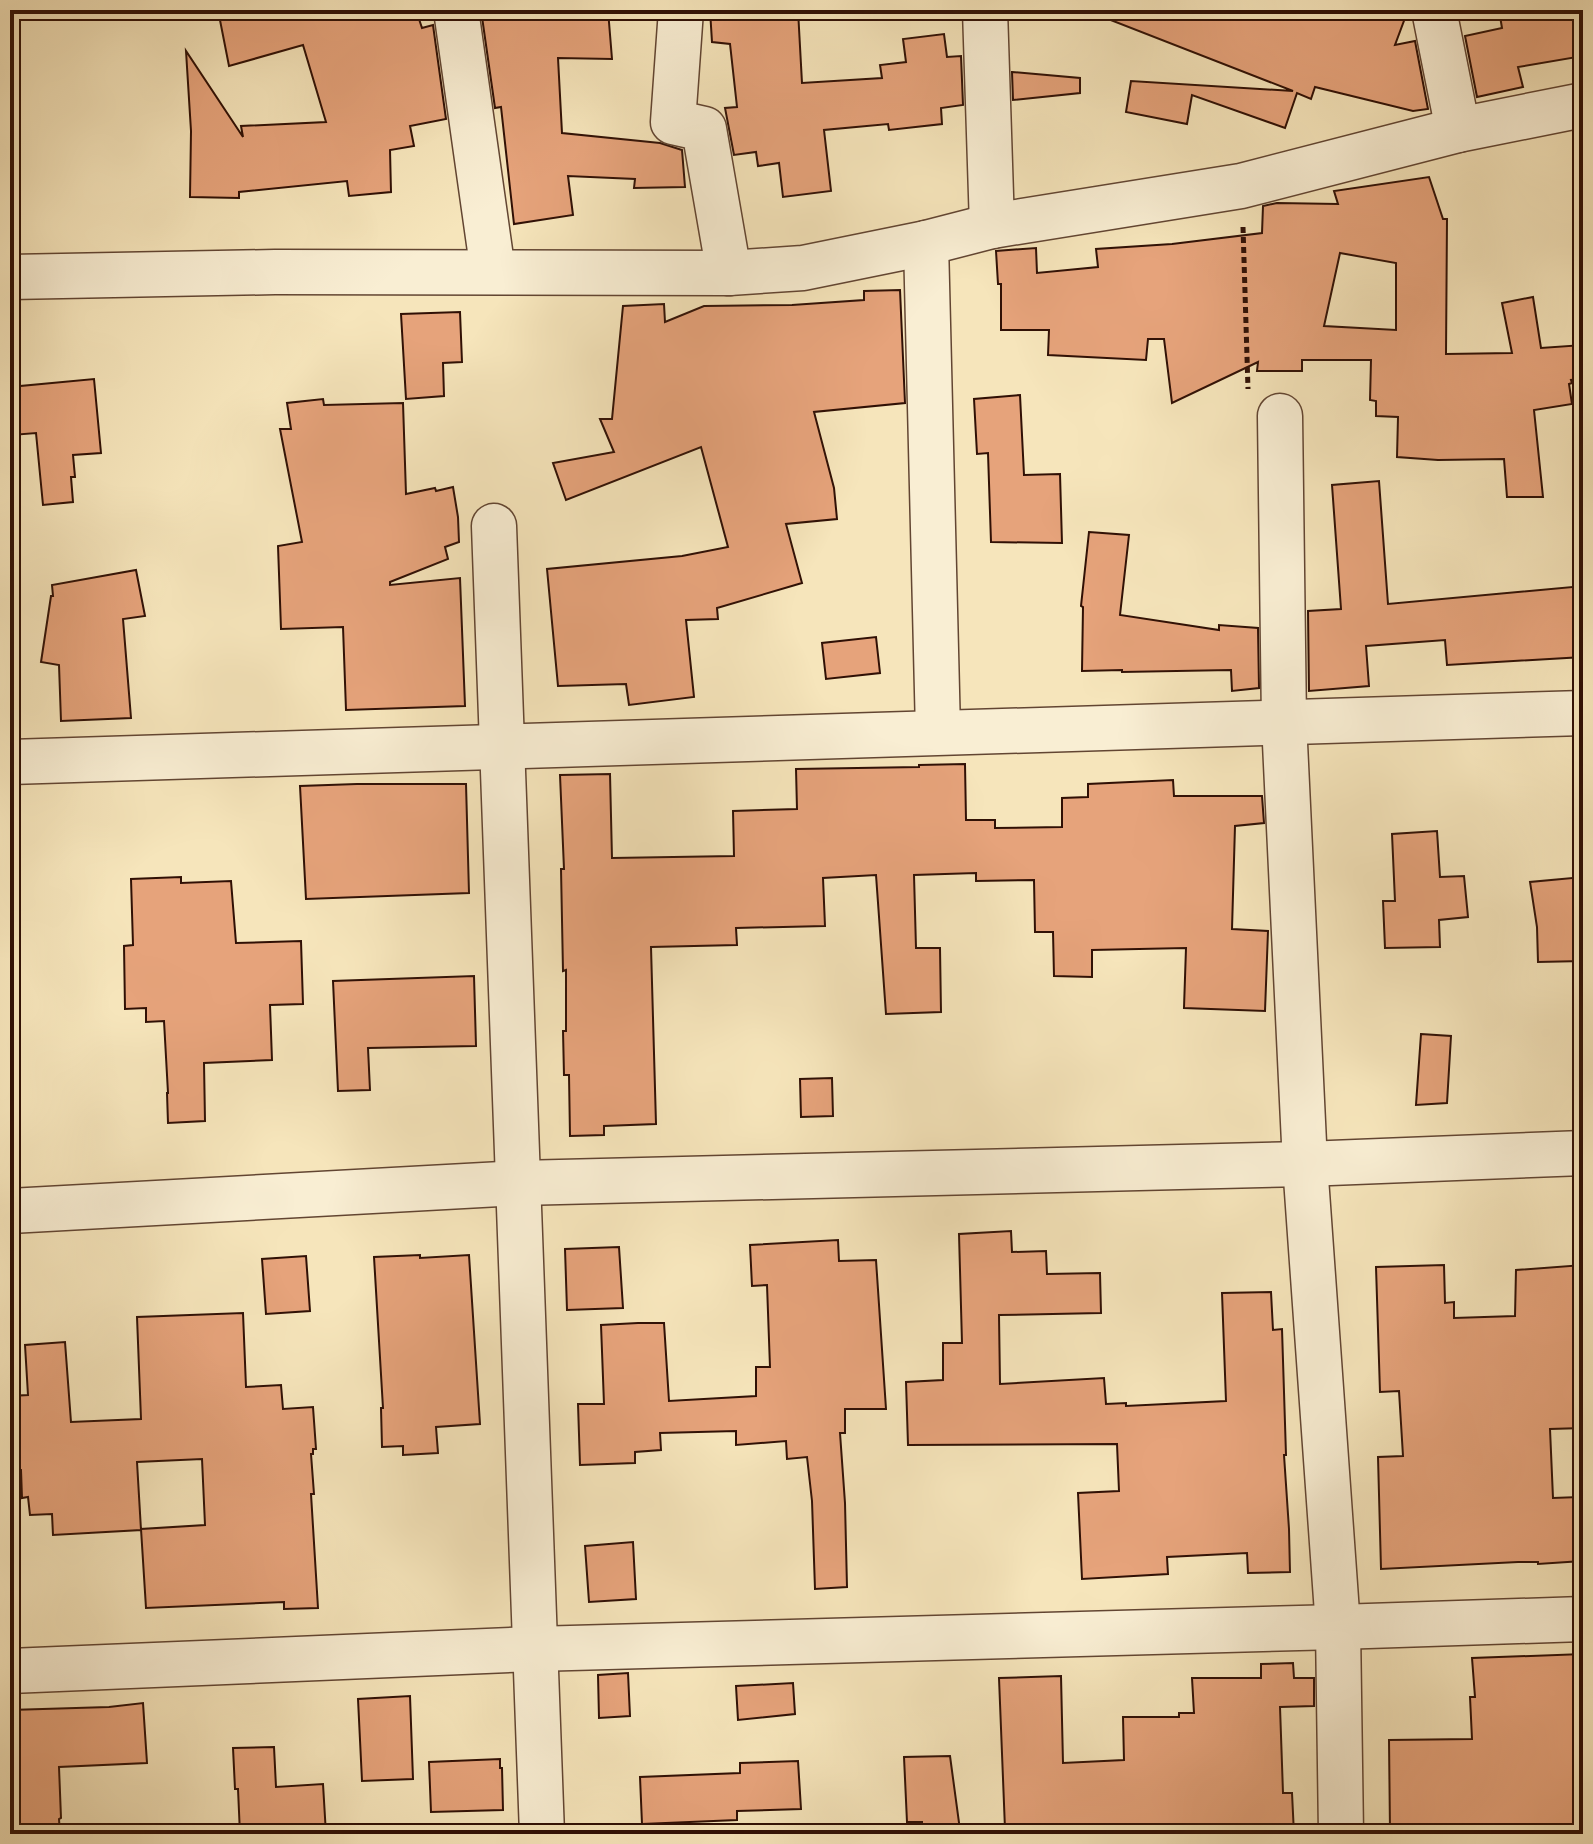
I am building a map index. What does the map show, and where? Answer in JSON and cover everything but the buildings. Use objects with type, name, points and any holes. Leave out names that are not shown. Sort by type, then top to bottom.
[{"type":"street","points":[[456,10],[493,272]]},
{"type":"street","points":[[681,10],[673,122],[704,129],[729,273]]},
{"type":"street","points":[[985,10],[992,226]]},
{"type":"street","points":[[1434,10],[1458,130]]},
{"type":"street","points":[[10,277],[275,272],[729,273],[803,268],[992,226],[1241,186],[1458,130],[1583,105]]},
{"type":"street","points":[[926,243],[938,732]]},
{"type":"street","points":[[1280,416],[1284,722],[1305,1164],[1338,1627],[1341,1834]]},
{"type":"street","points":[[494,526],[542,1834]]},
{"type":"street","points":[[10,762],[1583,713]]},
{"type":"street","points":[[10,1211],[519,1183],[1305,1164],[1583,1153]]},
{"type":"street","points":[[10,1671],[534,1649],[1583,1619]]},
{"type":"path","points":[[1241,186],[1248,398],[1280,416]]}]
